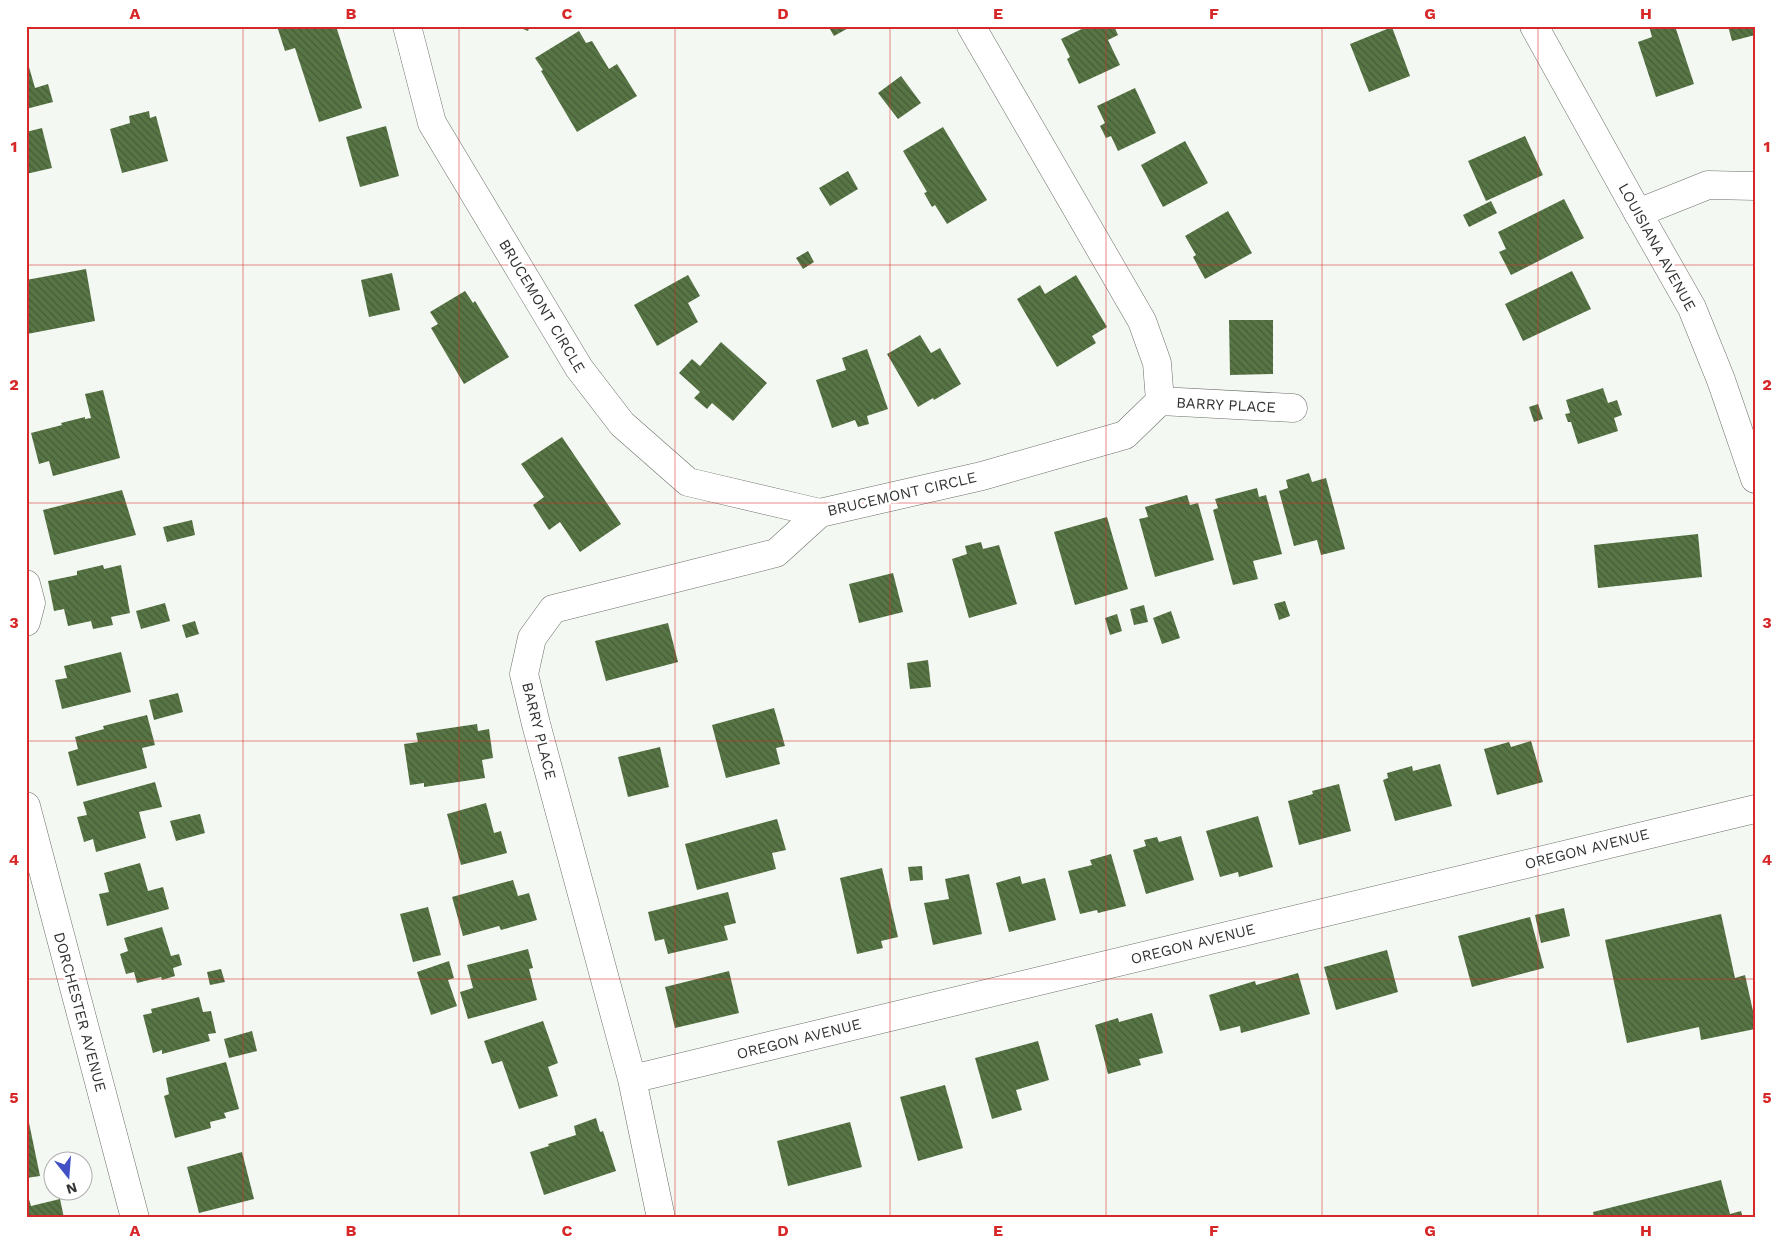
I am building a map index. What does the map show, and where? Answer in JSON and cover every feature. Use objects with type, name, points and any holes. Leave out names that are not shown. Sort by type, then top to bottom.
[{"type":"street","name":"BRUCEMONT CIRCLE","points":[[407,26],[432,123],[579,368],[622,424],[688,482],[820,513],[982,476],[1125,435],[1160,401]]},
{"type":"street","points":[[971,26],[1142,321],[1157,362],[1160,401]]},
{"type":"street","name":"LOUISIANA AVENUE","points":[[1534,26],[1692,308],[1721,380],[1755,479]]},
{"type":"street","points":[[1638,213],[1708,185],[1755,186]]},
{"type":"street","name":"BARRY PLACE","points":[[1160,401],[1293,408]]},
{"type":"street","name":"BARRY PLACE","points":[[661,1218],[632,1079],[524,674],[532,638],[553,609],[776,553],[820,513]]},
{"type":"street","points":[[26,584],[31,603],[26,622]]},
{"type":"street","name":"DORCHESTER AVENUE","points":[[26,806],[135,1218]]},
{"type":"street","name":"OREGON AVENUE","points":[[632,1079],[1755,809]]},
{"type":"building","points":[[277,26],[336,26],[362,108],[319,122],[295,48],[285,51]]},
{"type":"building","points":[[516,26],[530,26],[528,31]]},
{"type":"building","points":[[828,26],[852,26],[834,36]]},
{"type":"building","points":[[1088,26],[1114,26],[1118,35],[1108,40],[1120,65],[1079,84],[1067,59],[1070,57],[1061,39]]},
{"type":"building","points":[[1649,26],[1675,26],[1694,84],[1656,97],[1638,42],[1652,37]]},
{"type":"building","points":[[1728,26],[1755,26],[1755,35],[1732,41]]},
{"type":"building","points":[[1392,27],[1410,76],[1369,92],[1350,44]]},
{"type":"building","points":[[579,31],[586,43],[592,41],[609,69],[617,64],[637,96],[577,132],[535,58]]},
{"type":"building","points":[[27,60],[35,88],[48,84],[53,102],[26,109]]},
{"type":"building","points":[[901,76],[921,103],[898,119],[878,93]]},
{"type":"building","points":[[1135,88],[1156,133],[1118,151],[1111,136],[1106,138],[1100,126],[1105,123],[1097,106]]},
{"type":"building","points":[[149,111],[150,118],[156,116],[168,161],[122,173],[110,129],[130,123],[129,116]]},
{"type":"building","points":[[386,126],[399,176],[360,187],[346,137]]},
{"type":"building","points":[[943,127],[987,200],[947,224],[935,205],[932,207],[924,193],[927,192],[903,151]]},
{"type":"building","points":[[42,128],[52,168],[26,174],[26,132]]},
{"type":"building","points":[[1525,136],[1543,175],[1486,201],[1468,161]]},
{"type":"building","points":[[1185,141],[1208,183],[1163,207],[1141,165]]},
{"type":"building","points":[[848,171],[858,189],[830,206],[819,188]]},
{"type":"building","points":[[1564,199],[1584,238],[1511,275],[1499,252],[1506,249],[1498,232]]},
{"type":"building","points":[[1491,201],[1497,213],[1469,227],[1463,215]]},
{"type":"building","points":[[1228,211],[1252,253],[1205,279],[1193,257],[1196,255],[1185,236]]},
{"type":"building","points":[[808,251],[814,262],[803,269],[796,258]]},
{"type":"building","points":[[86,269],[95,321],[27,334],[26,280]]},
{"type":"building","points":[[1572,271],[1591,309],[1523,341],[1505,304]]},
{"type":"building","points":[[392,273],[400,310],[369,317],[361,280]]},
{"type":"building","points":[[688,275],[700,296],[688,303],[698,322],[657,346],[634,305]]},
{"type":"building","points":[[1076,275],[1107,327],[1092,336],[1096,343],[1057,367],[1017,299],[1040,285],[1045,294]]},
{"type":"building","points":[[465,291],[473,303],[475,301],[509,357],[464,384],[431,328],[438,324],[430,312]]},
{"type":"building","points":[[1229,320],[1273,320],[1273,374],[1230,375]]},
{"type":"building","points":[[920,335],[931,353],[940,348],[961,384],[918,407],[887,354]]},
{"type":"building","points":[[721,342],[767,383],[733,421],[712,403],[707,409],[694,398],[700,392],[679,373],[692,359],[700,366]]},
{"type":"building","points":[[867,349],[888,409],[867,416],[869,424],[858,427],[855,420],[832,428],[816,380],[846,370],[842,358]]},
{"type":"building","points":[[1603,388],[1608,403],[1617,400],[1622,415],[1614,418],[1618,431],[1578,444],[1571,422],[1568,422],[1565,414],[1570,413],[1566,400]]},
{"type":"building","points":[[103,390],[120,458],[53,476],[49,461],[39,464],[31,433],[85,417],[85,419],[91,418],[85,394]]},
{"type":"building","points":[[1538,404],[1543,419],[1534,422],[1529,407]]},
{"type":"building","points":[[562,437],[621,524],[580,552],[560,522],[549,530],[533,505],[544,497],[521,464]]},
{"type":"building","points":[[1309,473],[1312,482],[1326,478],[1345,549],[1321,555],[1317,540],[1294,546],[1279,491],[1288,488],[1286,480]]},
{"type":"building","points":[[1257,488],[1259,497],[1266,495],[1282,554],[1253,561],[1258,579],[1233,585],[1213,510],[1218,508],[1215,499]]},
{"type":"building","points":[[122,490],[136,535],[54,555],[43,510]]},
{"type":"building","points":[[1187,495],[1190,505],[1198,503],[1214,560],[1155,577],[1139,519],[1148,517],[1145,507]]},
{"type":"building","points":[[1107,517],[1128,589],[1075,605],[1054,532]]},
{"type":"building","points":[[192,520],[195,535],[167,542],[163,527]]},
{"type":"building","points":[[1698,534],[1702,577],[1598,588],[1594,545]]},
{"type":"building","points":[[981,542],[983,549],[999,545],[1017,604],[969,618],[952,559],[967,554],[965,546]]},
{"type":"building","points":[[103,565],[104,569],[121,565],[130,613],[111,617],[113,625],[93,629],[91,621],[68,626],[64,609],[54,611],[48,581],[77,575],[77,571]]},
{"type":"building","points":[[893,573],[903,612],[859,623],[849,584]]},
{"type":"building","points":[[1285,601],[1290,616],[1279,620],[1274,604]]},
{"type":"building","points":[[165,603],[170,621],[141,629],[136,611]]},
{"type":"building","points":[[1144,605],[1148,622],[1134,625],[1130,609]]},
{"type":"building","points":[[1171,611],[1180,638],[1162,644],[1153,618]]},
{"type":"building","points":[[1117,614],[1122,631],[1110,635],[1105,618]]},
{"type":"building","points":[[195,621],[199,634],[186,638],[182,625]]},
{"type":"building","points":[[668,623],[678,662],[606,681],[595,641]]},
{"type":"building","points":[[121,652],[131,692],[62,709],[55,680],[67,678],[64,666]]},
{"type":"building","points":[[928,660],[931,687],[910,689],[907,663]]},
{"type":"building","points":[[178,693],[183,712],[154,720],[149,700]]},
{"type":"building","points":[[774,708],[785,746],[776,748],[780,764],[726,778],[712,725]]},
{"type":"building","points":[[147,715],[155,745],[142,748],[147,768],[77,786],[68,752],[78,749],[75,737],[104,729],[103,726]]},
{"type":"building","points":[[477,724],[478,731],[489,729],[493,758],[482,760],[485,778],[424,787],[424,783],[410,785],[404,744],[418,742],[416,733]]},
{"type":"building","points":[[1531,741],[1543,782],[1497,795],[1484,749],[1509,742],[1511,747]]},
{"type":"building","points":[[660,747],[669,787],[628,797],[618,757]]},
{"type":"building","points":[[1440,764],[1452,806],[1395,821],[1383,780],[1388,778],[1387,773],[1412,766],[1413,771]]},
{"type":"building","points":[[155,782],[162,807],[139,812],[146,838],[96,852],[93,839],[84,842],[77,817],[87,815],[83,802]]},
{"type":"building","points":[[1339,784],[1351,831],[1299,845],[1288,801],[1313,794],[1312,791]]},
{"type":"building","points":[[486,803],[494,833],[501,831],[507,853],[461,865],[447,814]]},
{"type":"building","points":[[200,814],[205,833],[176,841],[170,821]]},
{"type":"building","points":[[1258,816],[1273,867],[1239,877],[1238,872],[1220,877],[1206,831]]},
{"type":"building","points":[[777,819],[786,850],[772,853],[776,869],[697,890],[685,844]]},
{"type":"building","points":[[1181,836],[1194,880],[1146,894],[1133,850],[1146,846],[1144,840],[1157,837],[1159,842]]},
{"type":"building","points":[[1111,854],[1126,906],[1098,913],[1097,910],[1080,914],[1068,871],[1092,865],[1090,860]]},
{"type":"building","points":[[140,863],[148,891],[163,887],[169,909],[107,926],[99,894],[109,892],[104,873]]},
{"type":"building","points":[[922,866],[923,880],[910,881],[908,867]]},
{"type":"building","points":[[882,868],[898,937],[881,941],[883,948],[857,954],[840,878]]},
{"type":"building","points":[[969,874],[982,934],[933,945],[924,903],[949,899],[945,879]]},
{"type":"building","points":[[1020,876],[1022,884],[1045,878],[1056,920],[1009,932],[996,883]]},
{"type":"building","points":[[513,880],[518,896],[529,893],[537,920],[501,930],[499,926],[463,936],[452,897]]},
{"type":"building","points":[[728,892],[736,923],[724,926],[728,940],[668,954],[664,939],[655,941],[648,912]]},
{"type":"building","points":[[428,907],[441,955],[413,962],[400,914]]},
{"type":"building","points":[[1564,908],[1570,936],[1541,943],[1535,915]]},
{"type":"building","points":[[1721,914],[1735,978],[1745,975],[1755,1020],[1755,1029],[1701,1040],[1699,1027],[1627,1043],[1605,940]]},
{"type":"building","points":[[1530,917],[1544,968],[1472,987],[1458,936]]},
{"type":"building","points":[[162,927],[171,956],[179,954],[182,965],[173,968],[175,976],[162,980],[161,977],[137,983],[134,972],[126,974],[120,954],[128,951],[124,938]]},
{"type":"building","points":[[528,949],[533,968],[529,969],[537,1000],[468,1019],[460,992],[473,988],[467,965]]},
{"type":"building","points":[[1387,950],[1398,992],[1336,1010],[1324,967]]},
{"type":"building","points":[[449,961],[454,978],[448,980],[457,1006],[431,1015],[417,972]]},
{"type":"building","points":[[221,969],[225,982],[210,985],[207,972]]},
{"type":"building","points":[[729,971],[739,1013],[675,1028],[665,987]]},
{"type":"building","points":[[1298,973],[1310,1014],[1241,1033],[1240,1026],[1220,1031],[1209,995],[1255,981],[1256,985]]},
{"type":"building","points":[[199,997],[203,1012],[211,1011],[216,1033],[208,1034],[210,1041],[162,1054],[162,1050],[153,1053],[143,1015],[152,1013],[151,1009]]},
{"type":"building","points":[[1152,1013],[1163,1053],[1139,1059],[1141,1065],[1108,1074],[1095,1025],[1118,1018],[1119,1022]]},
{"type":"building","points":[[543,1021],[558,1063],[548,1067],[558,1096],[519,1109],[502,1061],[492,1064],[484,1041]]},
{"type":"building","points":[[252,1031],[257,1051],[229,1058],[224,1039]]},
{"type":"building","points":[[1038,1041],[1049,1080],[1016,1090],[1022,1110],[992,1119],[975,1058]]},
{"type":"building","points":[[226,1062],[239,1109],[224,1113],[226,1118],[210,1122],[211,1128],[175,1138],[164,1096],[169,1094],[166,1078]]},
{"type":"building","points":[[945,1085],[963,1148],[918,1161],[900,1097]]},
{"type":"building","points":[[28,1118],[40,1176],[26,1178],[26,1119]]},
{"type":"building","points":[[596,1118],[600,1132],[603,1131],[616,1171],[544,1195],[530,1152],[576,1135],[574,1126]]},
{"type":"building","points":[[850,1122],[862,1167],[788,1186],[777,1141]]},
{"type":"building","points":[[242,1152],[254,1199],[199,1213],[187,1167]]},
{"type":"building","points":[[1721,1180],[1730,1214],[1741,1211],[1743,1218],[1594,1218],[1593,1212]]},
{"type":"building","points":[[28,1196],[31,1206],[48,1202],[61,1202],[64,1218],[26,1218],[26,1197]]}]
